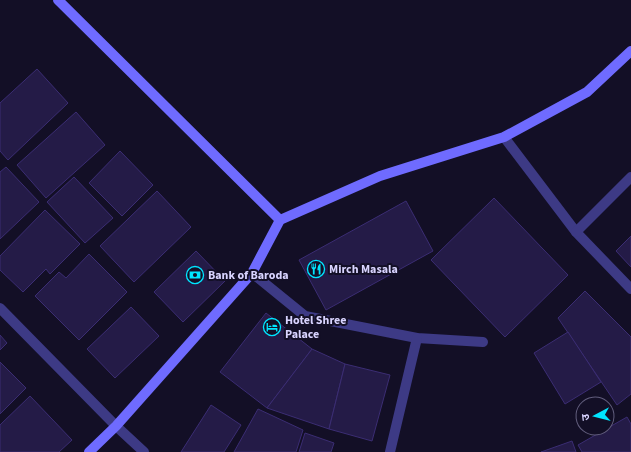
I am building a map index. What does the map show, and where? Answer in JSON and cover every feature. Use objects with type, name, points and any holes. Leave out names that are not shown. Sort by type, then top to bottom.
[{"type":"street","points":[[58,0],[280,220]]},
{"type":"street","points":[[89,452],[116,426],[252,273],[280,220],[380,176],[504,138],[587,92],[631,51]]},
{"type":"street","points":[[504,138],[576,232],[631,290]]},
{"type":"street","points":[[576,232],[631,176]]},
{"type":"street","points":[[252,273],[305,316],[417,338],[483,342]]},
{"type":"street","points":[[0,308],[116,426],[144,452]]},
{"type":"street","points":[[390,452],[417,338]]},
{"type":"building","points":[[37,69],[68,103],[8,160],[0,151],[0,103]]},
{"type":"building","points":[[76,112],[105,145],[46,198],[17,165]]},
{"type":"building","points":[[120,151],[153,185],[122,216],[89,183]]},
{"type":"building","points":[[6,167],[39,202],[0,239],[0,172]]},
{"type":"building","points":[[74,177],[113,218],[85,243],[47,202]]},
{"type":"building","points":[[157,191],[191,227],[134,282],[100,246]]},
{"type":"building","points":[[494,198],[568,275],[505,337],[431,260]]},
{"type":"building","points":[[406,201],[433,251],[326,310],[299,260]]},
{"type":"building","points":[[45,210],[80,244],[50,274],[46,269],[23,292],[0,270],[0,256]]},
{"type":"building","points":[[631,236],[631,267],[616,251]]},
{"type":"building","points":[[196,251],[225,281],[183,322],[154,292]]},
{"type":"building","points":[[89,254],[127,292],[79,340],[35,296],[59,272],[66,278]]},
{"type":"building","points":[[585,291],[631,337],[631,394],[617,405],[615,402],[615,396],[611,396],[558,318]]},
{"type":"building","points":[[131,307],[159,336],[115,378],[87,349]]},
{"type":"building","points":[[266,313],[312,349],[267,408],[220,372]]},
{"type":"building","points":[[568,332],[601,382],[578,396],[575,396],[575,398],[565,404],[534,353]]},
{"type":"building","points":[[0,335],[7,343],[0,350]]},
{"type":"building","points":[[312,349],[345,364],[329,429],[267,408]]},
{"type":"building","points":[[0,362],[26,388],[0,414]]},
{"type":"building","points":[[345,364],[390,375],[372,441],[329,429]]},
{"type":"building","points":[[30,396],[72,440],[59,452],[0,452],[0,425]]},
{"type":"building","points":[[211,405],[241,425],[224,452],[181,452]]},
{"type":"building","points":[[258,409],[303,430],[296,452],[234,452]]},
{"type":"building","points":[[627,417],[631,424],[631,452],[582,452],[578,445],[594,436],[615,436],[615,424]]},
{"type":"building","points":[[305,433],[334,443],[331,452],[299,452]]},
{"type":"building","points":[[572,441],[576,452],[541,452]]},
{"type":"place","name":"Mirch Masala","points":[[316,269]]},
{"type":"place","name":"Bank of Baroda","points":[[195,275]]},
{"type":"place","name":"Hotel Shree Palace","points":[[272,327]]}]
